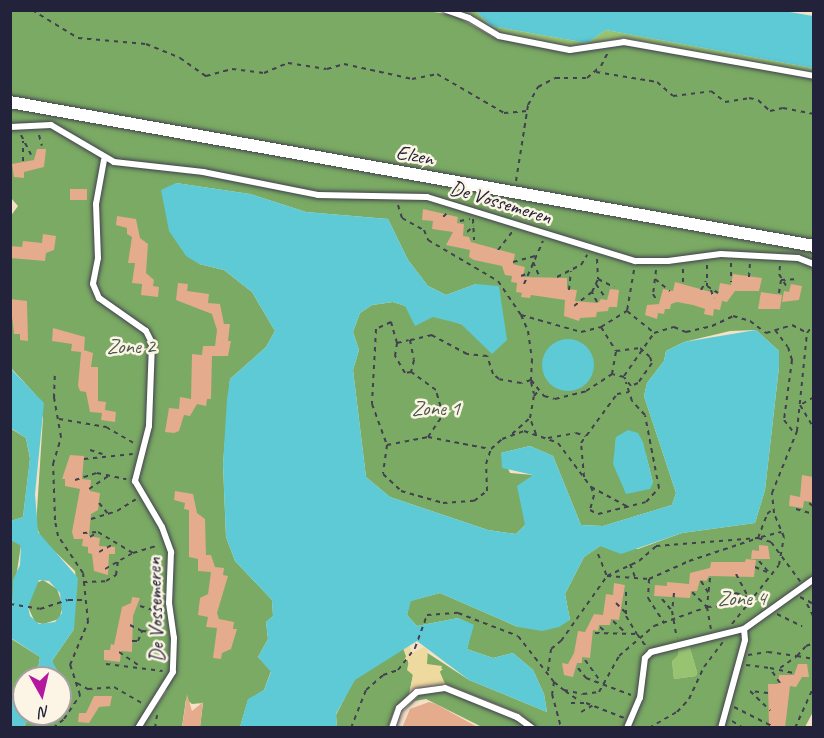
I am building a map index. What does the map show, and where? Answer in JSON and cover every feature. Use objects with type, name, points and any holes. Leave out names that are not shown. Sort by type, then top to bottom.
[{"type":"street","name":"Elzen","points":[[10,102],[813,246]]},
{"type":"lane","points":[[446,10],[469,18],[498,36],[570,50],[615,43],[813,76]]},
{"type":"lane","name":"De Vossemeren","points":[[14,127],[51,125],[104,160],[203,172],[318,195],[396,198],[427,196],[635,261],[732,254],[780,257],[813,264]]},
{"type":"lane","points":[[104,160],[96,204],[98,258],[93,284],[99,298],[146,331],[152,342],[152,396],[135,481]]},
{"type":"lane","name":"De Vossemeren","points":[[135,481],[167,542],[173,633],[173,672],[138,728]]},
{"type":"lane","points":[[627,728],[640,698],[645,658],[651,652],[744,628],[813,579]]},
{"type":"lane","points":[[721,728],[740,655],[744,628]]},
{"type":"lane","points":[[392,728],[396,714],[408,699],[426,689],[445,688],[517,717],[532,728]]},
{"type":"path","points":[[32,10],[78,38],[146,44],[180,58],[206,76],[232,69],[264,73],[288,63],[327,69],[344,64],[412,79],[437,74],[504,113],[527,111]]},
{"type":"path","points":[[514,192],[531,96],[547,81],[586,78],[596,72],[615,43]]},
{"type":"path","points":[[596,72],[657,82],[674,96],[711,91],[725,102],[749,98],[758,100],[770,111],[783,108],[813,114]]},
{"type":"path","points":[[37,126],[42,146]]},
{"type":"path","points":[[14,127],[31,155]]},
{"type":"path","points":[[23,141],[23,161]]},
{"type":"path","points":[[396,198],[402,218],[409,225],[424,230],[428,240],[448,254],[498,280],[521,315],[532,350],[531,380],[534,396],[530,418],[537,434]]},
{"type":"path","points":[[472,209],[474,240]]},
{"type":"path","points":[[460,221],[473,218]]},
{"type":"path","points":[[498,249],[517,223]]},
{"type":"path","points":[[467,232],[474,226]]},
{"type":"path","points":[[524,284],[546,233]]},
{"type":"path","points":[[557,277],[581,265],[591,248]]},
{"type":"path","points":[[574,306],[592,292],[596,284],[599,250]]},
{"type":"path","points":[[731,282],[732,254]]},
{"type":"path","points":[[749,277],[750,255]]},
{"type":"path","points":[[513,262],[536,256]]},
{"type":"path","points":[[707,256],[706,281],[714,299]]},
{"type":"path","points":[[779,293],[780,257]]},
{"type":"path","points":[[683,259],[683,282]]},
{"type":"path","points":[[521,315],[581,332],[601,327],[627,311],[635,261]]},
{"type":"path","points":[[656,261],[657,301]]},
{"type":"path","points":[[533,262],[540,278]]},
{"type":"path","points":[[569,290],[571,271]]},
{"type":"path","points":[[521,276],[529,273]]},
{"type":"path","points":[[598,279],[614,287]]},
{"type":"path","points":[[656,279],[670,291]]},
{"type":"path","points":[[781,280],[798,279]]},
{"type":"path","points":[[781,280],[788,289]]},
{"type":"path","points":[[700,290],[706,281]]},
{"type":"path","points":[[596,284],[604,296]]},
{"type":"path","points":[[711,290],[717,293]]},
{"type":"path","points":[[592,292],[597,302]]},
{"type":"path","points":[[627,311],[654,333]]},
{"type":"path","points":[[624,377],[644,351],[654,333],[674,327],[686,332],[712,326],[733,315],[766,333],[792,325],[807,333]]},
{"type":"path","points":[[428,437],[443,414],[442,402],[436,390],[411,372],[405,373],[395,356],[397,344],[391,322],[376,329],[372,404],[387,445],[383,474],[401,491],[442,503],[462,504],[474,501],[487,490],[486,464],[491,449],[511,436],[530,418]]},
{"type":"path","points":[[649,728],[677,712],[689,699],[704,668],[748,599],[771,575],[781,558],[782,532],[772,493],[795,434],[807,333],[813,324]]},
{"type":"path","points":[[531,380],[550,398],[567,397],[576,395],[612,374],[616,351],[601,327]]},
{"type":"path","points":[[775,330],[788,347],[792,360],[784,420],[795,434]]},
{"type":"path","points":[[397,344],[432,335],[467,354],[487,356],[493,374],[499,379],[521,383],[531,380]]},
{"type":"path","points":[[410,340],[414,360],[411,372]]},
{"type":"path","points":[[616,351],[632,348],[644,351],[652,363],[638,383],[626,382]]},
{"type":"path","points":[[55,371],[54,399],[61,437],[53,464],[55,520],[58,536],[78,564],[83,582],[88,622],[70,665],[80,695]]},
{"type":"path","points":[[612,374],[624,377]]},
{"type":"path","points":[[511,436],[524,431],[558,443],[591,487],[594,495],[590,510],[598,514],[646,502],[659,488],[645,415],[629,392],[624,377]]},
{"type":"path","points":[[534,396],[539,390]]},
{"type":"path","points":[[584,477],[581,443],[598,425],[617,394],[629,392]]},
{"type":"path","points":[[800,405],[813,397]]},
{"type":"path","points":[[800,405],[813,428]]},
{"type":"path","points":[[59,419],[106,427],[142,452]]},
{"type":"path","points":[[546,438],[576,432],[586,436]]},
{"type":"path","points":[[387,445],[428,437],[491,449]]},
{"type":"path","points":[[90,450],[104,455]]},
{"type":"path","points":[[84,459],[142,452]]},
{"type":"path","points":[[75,480],[97,473],[135,481]]},
{"type":"path","points":[[89,489],[108,476]]},
{"type":"path","points":[[591,487],[628,507]]},
{"type":"path","points":[[91,519],[108,515],[142,493]]},
{"type":"path","points":[[99,503],[108,515]]},
{"type":"path","points":[[809,503],[813,507]]},
{"type":"path","points":[[758,538],[767,514],[774,508]]},
{"type":"path","points":[[796,509],[813,514]]},
{"type":"path","points":[[83,533],[98,532],[133,553]]},
{"type":"path","points":[[90,537],[98,532]]},
{"type":"path","points":[[607,576],[649,579],[689,561],[782,532]]},
{"type":"path","points":[[548,674],[551,649],[561,641],[607,576],[656,546],[758,538],[771,542],[804,586]]},
{"type":"path","points":[[105,569],[133,553],[167,542]]},
{"type":"path","points":[[99,552],[115,543]]},
{"type":"path","points":[[598,554],[607,576]]},
{"type":"path","points":[[83,582],[106,581],[116,575],[118,561]]},
{"type":"path","points":[[759,561],[767,572]]},
{"type":"path","points":[[630,564],[635,577]]},
{"type":"path","points":[[755,567],[771,575]]},
{"type":"path","points":[[736,574],[748,599]]},
{"type":"path","points":[[710,578],[707,607],[712,635]]},
{"type":"path","points":[[649,579],[648,598],[664,623]]},
{"type":"path","points":[[701,581],[709,594]]},
{"type":"path","points":[[625,612],[626,592]]},
{"type":"path","points":[[674,592],[672,611],[677,644]]},
{"type":"path","points":[[692,592],[707,607]]},
{"type":"path","points":[[796,592],[807,604],[813,618]]},
{"type":"path","points":[[564,690],[583,694],[599,692],[606,684],[619,656],[654,626],[674,621],[707,607],[721,606],[736,593],[748,599]]},
{"type":"path","points":[[662,599],[672,611]]},
{"type":"path","points":[[10,604],[40,609],[68,600],[85,600]]},
{"type":"path","points":[[616,603],[625,612],[637,634],[651,652]]},
{"type":"path","points":[[807,604],[813,604]]},
{"type":"path","points":[[140,606],[171,615]]},
{"type":"path","points":[[771,611],[801,626]]},
{"type":"path","points":[[351,728],[366,690],[383,675],[398,670],[417,641],[421,625],[428,615],[458,613],[518,636],[554,682],[564,690],[580,701],[630,720]]},
{"type":"path","points":[[612,621],[626,633]]},
{"type":"path","points":[[130,625],[142,631],[173,633]]},
{"type":"path","points":[[600,627],[606,633]]},
{"type":"path","points":[[132,641],[138,641],[142,631]]},
{"type":"path","points":[[596,633],[637,634]]},
{"type":"path","points":[[780,668],[797,657],[806,646],[813,644]]},
{"type":"path","points":[[119,652],[141,666]]},
{"type":"path","points":[[740,655],[768,652],[813,659]]},
{"type":"path","points":[[585,660],[600,681]]},
{"type":"path","points":[[106,664],[141,666],[173,672]]},
{"type":"path","points":[[737,664],[780,668],[793,673]]},
{"type":"path","points":[[578,668],[586,678],[600,681],[640,698]]},
{"type":"path","points":[[770,668],[780,683]]},
{"type":"path","points":[[554,682],[552,694],[561,728]]},
{"type":"path","points":[[77,684],[88,689],[114,687],[150,708]]},
{"type":"path","points":[[795,728],[813,686]]},
{"type":"path","points":[[53,728],[80,695],[88,689]]},
{"type":"path","points":[[768,693],[750,691],[770,710]]},
{"type":"path","points":[[571,703],[580,701]]},
{"type":"path","points":[[726,702],[765,726],[774,727]]},
{"type":"path","points":[[581,712],[592,706]]},
{"type":"path","points":[[724,716],[743,728]]},
{"type":"green space","points":[[10,11],[427,11],[454,15],[495,38],[562,52],[627,44],[813,79],[813,241],[11,97]]},
{"type":"green space","points":[[457,11],[476,11],[491,26],[587,43],[606,30],[813,68],[813,74],[624,38],[571,47],[500,34]]},
{"type":"green space","points":[[10,107],[813,252],[814,710],[805,727],[535,727],[520,714],[445,684],[439,672],[443,669],[427,665],[426,652],[469,680],[547,712],[544,694],[533,670],[513,653],[493,658],[467,649],[473,625],[458,618],[417,626],[407,615],[410,601],[440,593],[518,627],[570,620],[565,594],[584,557],[600,546],[638,549],[682,533],[755,523],[765,490],[779,367],[779,351],[756,330],[730,331],[684,342],[666,351],[664,361],[647,383],[644,396],[676,493],[672,505],[603,526],[581,525],[553,456],[530,446],[501,453],[510,473],[533,475],[526,483],[525,525],[516,534],[488,530],[390,497],[366,477],[353,370],[359,350],[353,332],[360,313],[372,305],[393,302],[461,324],[473,332],[476,284],[446,295],[428,286],[408,260],[388,219],[306,212],[250,194],[176,183],[199,264],[224,270],[252,292],[275,331],[266,347],[230,379],[223,464],[226,537],[235,561],[272,600],[273,616],[266,622],[268,639],[258,657],[271,671],[264,690],[248,700],[240,727],[200,727],[203,703],[192,704],[186,699],[182,727],[142,727],[167,690],[162,690],[138,727],[24,727],[72,726],[72,666],[54,666],[52,661],[74,629],[73,597],[77,586],[75,571],[42,539],[36,526],[43,418],[35,394],[11,368],[10,217],[18,206],[11,198]],"holes":[[[616,437],[646,455],[653,483],[615,457]],[[689,645],[697,672],[696,676],[674,679],[672,661],[678,655],[678,647]]]},
{"type":"green space","points":[[10,428],[26,438],[30,459],[23,517],[11,521]]},
{"type":"green space","points":[[11,540],[21,545],[11,610]]},
{"type":"green space","points":[[43,580],[57,589],[63,606],[59,619],[43,624],[35,622],[28,607],[34,584]]},
{"type":"green space","points":[[10,638],[40,657],[38,666],[12,666],[11,702]]},
{"type":"green space","points":[[689,645],[697,672],[696,676],[674,679],[672,661],[677,647]]},
{"type":"green space","points":[[403,648],[413,675],[409,694],[394,711],[388,727],[337,727],[336,715],[354,680]]},
{"type":"green space","points":[[444,690],[529,727],[482,727],[426,699],[415,701],[403,712],[423,691]]},
{"type":"sand","points":[[409,645],[412,653],[424,647],[428,650],[427,664],[442,666],[440,672],[445,684],[410,690],[413,675],[407,670],[409,660],[404,660],[407,655],[403,648]]},
{"type":"water","points":[[476,11],[784,11],[813,16],[813,68],[606,30],[587,43],[491,26]]},
{"type":"water","points":[[176,183],[250,194],[306,212],[388,219],[408,260],[428,286],[446,295],[476,284],[499,286],[507,340],[492,354],[461,324],[433,317],[415,326],[405,306],[393,302],[372,305],[360,313],[353,332],[359,350],[353,370],[366,477],[390,497],[488,530],[516,534],[525,525],[517,486],[533,475],[502,468],[501,453],[530,446],[553,456],[581,525],[603,526],[672,505],[676,493],[644,396],[647,383],[664,361],[666,351],[684,342],[756,330],[779,351],[779,367],[765,490],[755,523],[682,533],[621,554],[600,546],[584,557],[565,594],[570,620],[559,627],[542,631],[518,627],[440,593],[411,601],[407,615],[417,626],[458,618],[474,625],[467,649],[493,658],[513,653],[533,670],[544,694],[547,712],[469,680],[417,641],[355,680],[336,714],[337,727],[240,727],[248,699],[264,690],[271,672],[258,657],[268,639],[266,622],[273,616],[272,600],[235,561],[226,537],[223,464],[227,399],[230,379],[266,347],[275,331],[252,292],[224,270],[199,264],[186,256],[169,231],[161,190]]},
{"type":"water","points":[[563,339],[573,339],[583,343],[590,350],[594,365],[590,380],[583,387],[573,391],[563,391],[553,387],[546,380],[542,370],[542,360],[546,350],[553,343]]},
{"type":"water","points":[[10,368],[44,403],[35,494],[38,532],[78,578],[74,629],[52,661],[55,666],[38,666],[40,657],[11,638],[13,580],[20,565],[21,546],[11,540],[11,521],[23,517],[30,458],[26,438],[11,428]],"holes":[[[39,580],[49,581],[60,593],[62,613],[55,622],[39,624],[30,616],[28,607]]]},
{"type":"water","points":[[628,430],[638,433],[643,442],[653,483],[650,489],[626,494],[613,464],[616,437]]},
{"type":"water","points":[[12,700],[12,726],[24,727],[11,727]]},
{"type":"building","points":[[37,149],[46,149],[44,167],[24,172],[24,178],[14,177],[12,164],[34,160]]},
{"type":"building","points":[[70,189],[87,189],[87,200],[70,200]]},
{"type":"building","points":[[423,209],[458,217],[457,223],[464,224],[463,236],[469,237],[471,242],[515,254],[513,264],[525,267],[523,277],[567,278],[567,289],[577,290],[575,301],[598,303],[601,299],[607,300],[610,289],[619,290],[617,307],[609,307],[608,311],[597,312],[596,317],[580,318],[579,321],[564,316],[565,300],[531,295],[530,298],[521,297],[522,293],[516,292],[517,283],[511,282],[512,276],[505,275],[502,266],[474,260],[469,257],[470,250],[446,245],[453,232],[432,229],[433,221],[422,220]]},
{"type":"building","points":[[117,216],[136,219],[140,238],[148,244],[146,273],[154,280],[153,286],[159,287],[158,297],[141,295],[142,284],[132,283],[135,263],[128,263],[132,237],[127,234],[127,228],[116,225]]},
{"type":"building","points":[[43,234],[56,236],[54,250],[46,253],[45,261],[10,258],[10,246],[22,247],[23,241],[42,243]]},
{"type":"building","points":[[733,274],[762,278],[759,291],[735,291],[727,302],[722,301],[720,310],[714,309],[713,316],[704,314],[705,309],[677,302],[671,304],[670,309],[665,309],[664,314],[658,313],[657,319],[645,315],[647,305],[659,304],[663,289],[673,291],[675,282],[718,294],[720,283],[731,285]]},
{"type":"building","points":[[178,283],[188,284],[187,291],[209,294],[208,303],[220,304],[224,324],[230,324],[228,341],[231,341],[228,356],[212,356],[211,399],[207,399],[206,406],[197,404],[190,416],[184,415],[179,431],[174,433],[165,432],[169,408],[179,409],[180,397],[191,399],[192,354],[202,355],[203,346],[215,346],[217,330],[212,314],[176,300]]},
{"type":"building","points":[[791,284],[802,286],[799,300],[782,302],[784,291],[789,292]]},
{"type":"building","points":[[761,292],[782,295],[780,309],[758,309]]},
{"type":"building","points":[[10,299],[27,301],[28,341],[20,340],[20,334],[14,334]]},
{"type":"building","points":[[53,328],[85,337],[84,350],[93,353],[91,367],[98,367],[98,401],[106,402],[105,410],[116,412],[115,422],[101,420],[102,413],[90,412],[86,392],[80,391],[78,386],[81,352],[71,351],[72,344],[52,341]]},
{"type":"building","points":[[70,455],[84,456],[82,479],[91,480],[90,491],[100,493],[98,510],[91,514],[89,536],[100,538],[99,546],[115,547],[115,554],[109,554],[108,575],[94,571],[92,554],[88,553],[88,547],[82,546],[83,539],[74,539],[72,532],[80,489],[65,486],[65,479],[62,479]]},
{"type":"building","points":[[802,475],[813,477],[813,502],[804,501],[803,508],[789,506],[790,495],[800,497]]},
{"type":"building","points":[[175,491],[193,494],[197,513],[205,519],[206,555],[211,555],[215,567],[224,568],[223,575],[228,576],[217,613],[219,619],[234,622],[233,629],[237,629],[231,649],[222,653],[221,659],[213,658],[217,628],[206,627],[208,617],[198,615],[200,598],[208,594],[211,572],[198,571],[198,559],[189,557],[189,510],[184,509],[185,503],[174,500]]},
{"type":"building","points":[[759,545],[768,546],[770,559],[751,559],[752,550],[759,551]]},
{"type":"building","points":[[746,559],[756,560],[754,577],[709,576],[706,581],[700,580],[697,591],[691,591],[690,598],[654,596],[655,585],[667,586],[667,582],[689,584],[690,573],[710,568],[711,562],[745,562]]},
{"type":"building","points":[[614,583],[625,585],[619,620],[611,619],[610,625],[599,625],[598,631],[593,630],[590,658],[582,657],[582,663],[577,663],[573,677],[564,675],[562,663],[568,664],[574,653],[578,631],[585,632],[594,614],[603,615],[606,594],[613,595]]},
{"type":"building","points":[[132,597],[140,598],[133,616],[132,652],[121,651],[120,662],[104,660],[104,650],[110,650],[111,644],[114,645],[122,607],[131,603]]},
{"type":"building","points":[[798,664],[807,664],[809,677],[802,677],[796,687],[790,686],[785,728],[769,728],[768,684],[778,684],[779,675],[794,675]]},
{"type":"building","points":[[187,694],[192,711],[203,702],[200,728],[182,728]]},
{"type":"building","points":[[94,696],[112,696],[110,706],[99,707],[89,723],[78,722],[79,713],[86,713]]},
{"type":"building","points":[[429,702],[479,728],[402,728],[410,709]]},
{"type":"park label","name":"Zone 2","points":[[131,346]]},
{"type":"park label","name":"Zone 1","points":[[436,408]]},
{"type":"park label","name":"Zone 4","points":[[742,598]]}]
